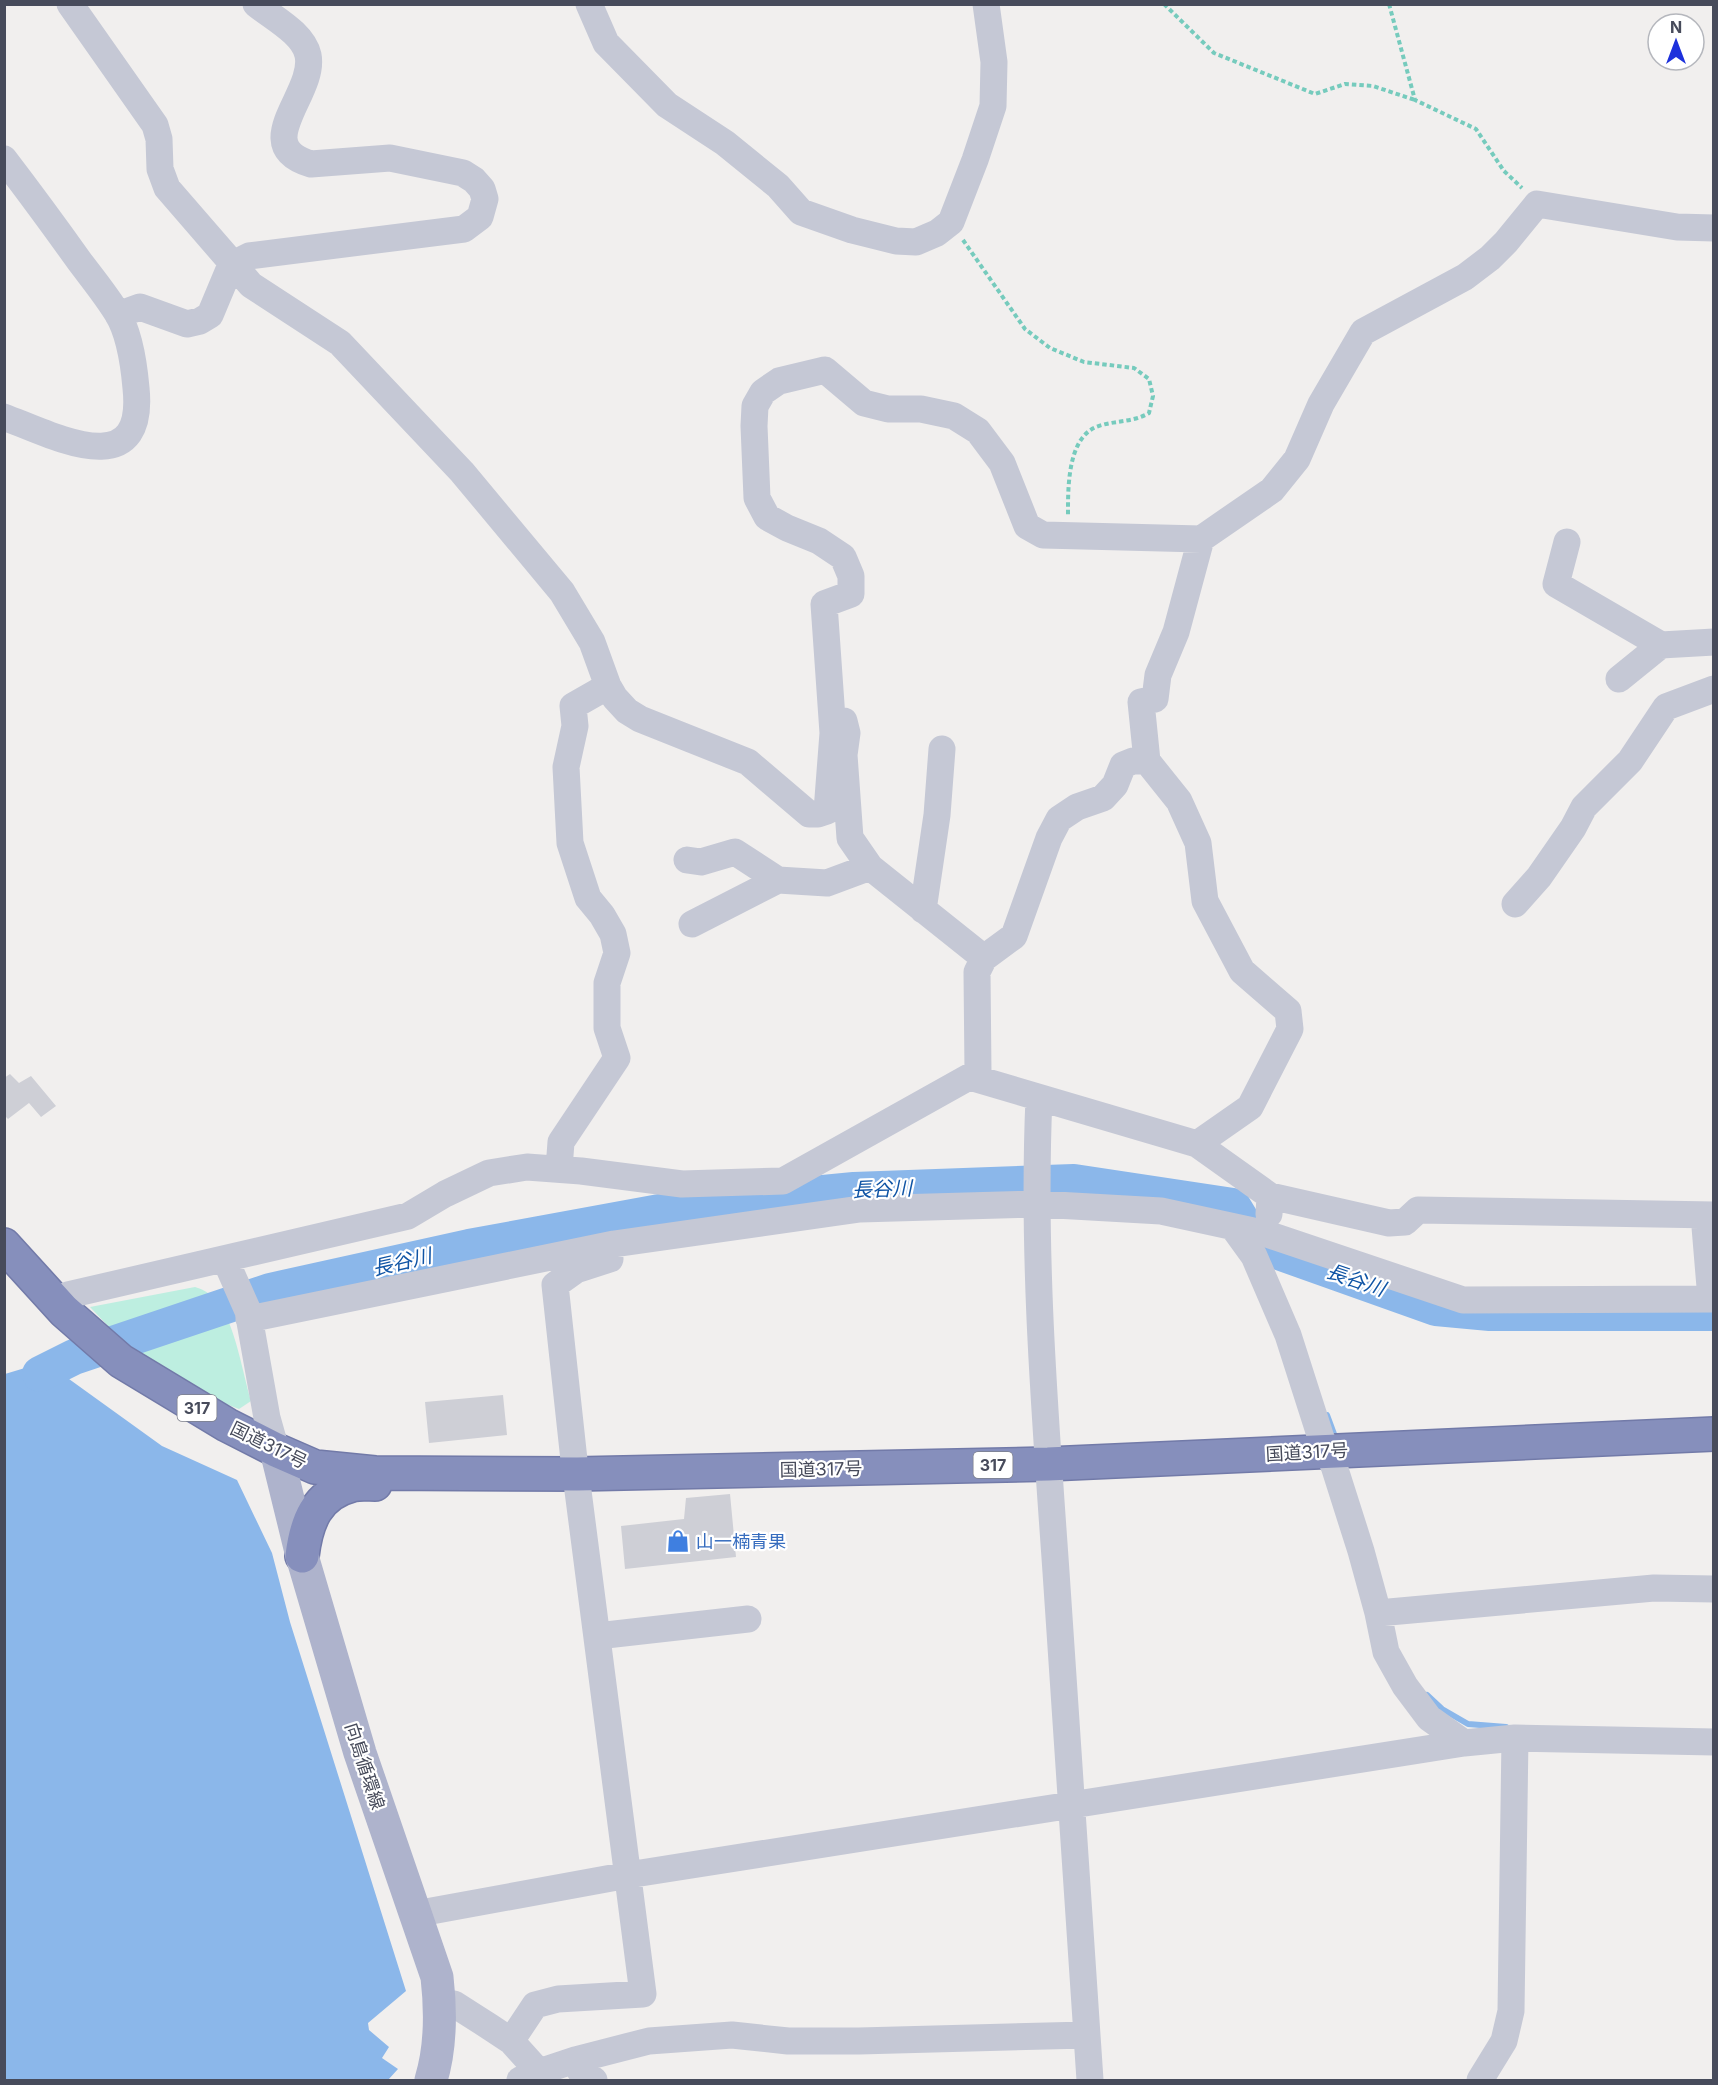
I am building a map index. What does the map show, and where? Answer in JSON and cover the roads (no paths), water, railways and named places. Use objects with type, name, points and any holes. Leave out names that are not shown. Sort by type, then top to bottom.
[{"type":"highway","name":"国道317号","points":[[4,1245],[59,1306],[121,1361],[227,1425],[315,1467],[375,1473],[577,1474],[1048,1464],[1713,1434]]},
{"type":"highway","points":[[302,1556],[305,1532],[312,1516],[333,1492],[353,1484],[474,1485],[577,1474]]},
{"type":"main road","name":"向島循環線","points":[[276,1450],[302,1556],[360,1753],[437,1977],[440,2003],[438,2058],[431,2080]]},
{"type":"street","points":[[70,4],[155,125],[159,139],[160,169],[167,188],[251,285],[340,343],[462,472],[562,592],[592,642],[608,686],[615,698],[627,711],[640,719],[748,762],[809,813],[818,814],[826,811],[833,733],[824,604],[851,594],[851,576],[843,557],[819,541],[767,517],[758,498],[755,406],[763,392],[779,381],[825,370],[864,403],[888,409],[921,409],[954,416],[978,431],[1002,463],[1027,526],[1043,534],[1201,539],[1272,490],[1297,459],[1321,405],[1364,332],[1465,277],[1506,242],[1537,204],[1677,227],[1713,228]]},
{"type":"street","points":[[118,315],[140,308],[187,324],[200,321],[210,315],[233,264],[249,256],[464,229],[480,217],[485,199],[483,189],[463,173],[390,158],[311,164],[298,160],[284,145],[283,133],[309,72],[308,54],[300,40],[256,4]]},
{"type":"street","points":[[589,4],[606,44],[667,105],[725,143],[778,186],[801,212],[852,230],[896,242],[916,242],[937,233],[951,222],[975,160],[993,106],[994,62],[986,4]]},
{"type":"street","points":[[4,159],[118,315],[134,370],[137,402],[133,427],[122,442],[110,446],[93,447],[62,440],[4,417]]},
{"type":"street","points":[[1197,1144],[1250,1107],[1290,1029],[1288,1011],[1242,971],[1205,901],[1198,843],[1179,801],[1147,761],[1141,702],[1155,699],[1158,675],[1176,632],[1201,539]]},
{"type":"street","points":[[1567,542],[1556,584],[1661,645],[1713,642]]},
{"type":"street","points":[[1619,679],[1661,645]]},
{"type":"street","points":[[560,1169],[561,1142],[617,1058],[607,1028],[607,983],[617,953],[613,934],[602,915],[588,898],[570,843],[566,767],[575,726],[573,706],[608,686]]},
{"type":"street","points":[[1515,904],[1539,877],[1573,828],[1584,807],[1630,761],[1666,707],[1713,689]]},
{"type":"street","points":[[833,733],[839,722],[844,721],[847,734],[844,755],[850,838],[870,867],[984,958]]},
{"type":"street","points":[[923,910],[937,815],[942,749]]},
{"type":"street","points":[[59,1306],[68,1295],[227,1263],[408,1216],[445,1194],[489,1173],[527,1167],[682,1184],[783,1181],[978,1072],[977,972],[984,958],[1014,936],[1049,838],[1059,819],[1077,807],[1103,798],[1115,785],[1123,765],[1133,761],[1147,761]]},
{"type":"street","points":[[687,860],[701,862],[735,852],[777,879],[827,884],[870,867]]},
{"type":"street","points":[[692,924],[777,879]]},
{"type":"street","points":[[248,1315],[614,1244],[860,1209],[1038,1200],[1161,1211],[1267,1234],[1463,1300],[1712,1299],[1709,1215],[1418,1210],[1405,1222],[1389,1223],[1270,1196],[1197,1144],[970,1077]]},
{"type":"street","points":[[1039,1098],[1036,1146],[1037,1272],[1090,2080]]},
{"type":"street","points":[[1267,1234],[1270,1196]]},
{"type":"street","points":[[1233,1227],[1254,1256],[1273,1296],[1334,1466],[1361,1551],[1386,1652],[1405,1686],[1429,1718],[1464,1743]]},
{"type":"street","points":[[511,2041],[535,2005],[558,2000],[643,1994],[555,1285],[576,1270],[614,1258],[614,1244]]},
{"type":"street","points":[[227,1263],[248,1315],[267,1418],[276,1450]]},
{"type":"street","points":[[1378,1613],[1654,1588],[1713,1589]]},
{"type":"street","points":[[597,1635],[748,1619]]},
{"type":"street","points":[[415,1914],[628,1875],[1464,1743],[1515,1738],[1713,1742]]},
{"type":"street","points":[[1480,2080],[1503,2041],[1511,2011],[1515,1738]]},
{"type":"street","points":[[440,2003],[454,2004],[511,2041],[530,2078],[575,2060],[649,2041],[732,2035],[788,2041],[858,2041],[1087,2035]]},
{"type":"street","points":[[575,2060],[580,2071],[594,2080]]},
{"type":"water","points":[[58,1358],[69,1379],[162,1446],[237,1480],[272,1553],[290,1622],[406,1991],[368,2023],[369,2030],[389,2047],[382,2058],[398,2069],[388,2080],[5,2080],[5,1374]]},
{"type":"waterway","name":"長谷川","points":[[40,1374],[74,1357],[270,1291],[469,1247],[698,1205],[854,1190],[1074,1182],[1233,1206],[1256,1244],[1436,1308],[1490,1313],[1714,1313]]},
{"type":"waterway","points":[[1327,1415],[1337,1442]]},
{"type":"waterway","points":[[1427,1695],[1442,1709],[1468,1724],[1506,1727]]},
{"type":"place","name":"山一楠青果","points":[[678,1541]]}]
